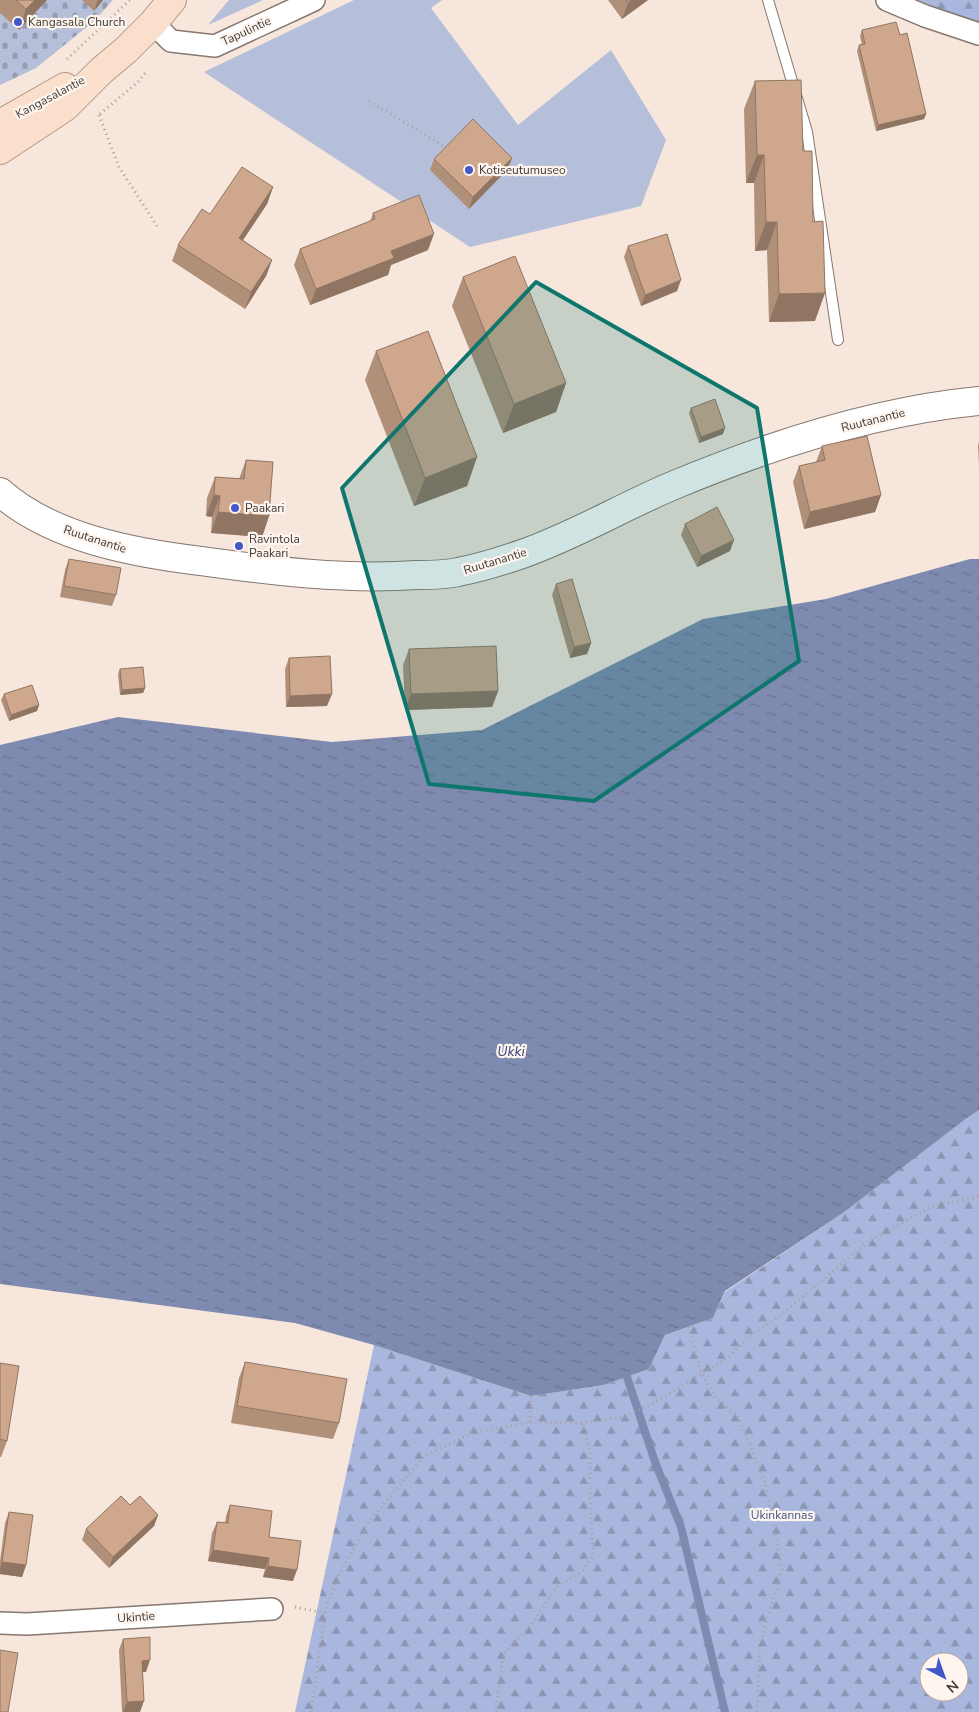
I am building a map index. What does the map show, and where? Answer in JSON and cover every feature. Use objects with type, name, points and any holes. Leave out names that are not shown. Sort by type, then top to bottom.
[{"type":"main road","name":"Kangasalantie","points":[[0,150],[65,107],[153,23],[172,0]]},
{"type":"main road","name":"Kangasalantie","points":[[0,124],[68,85],[101,71]]},
{"type":"main road","name":"Ruutanantie","points":[[0,492],[13,504],[44,522],[109,545],[136,552],[256,569],[317,574],[387,577],[455,573],[523,554],[672,486],[772,448],[881,416],[955,403],[979,401]]},
{"type":"street","name":"Tapulintie","points":[[153,23],[172,41],[215,46],[314,0]]},
{"type":"street","points":[[887,0],[924,16],[979,34]]},
{"type":"street","name":"Ukintie","points":[[0,1623],[27,1624],[272,1609]]},
{"type":"lane","points":[[768,0],[807,132],[838,340]]},
{"type":"path","points":[[64,62],[130,0]]},
{"type":"path","points":[[369,101],[450,150]]},
{"type":"path","points":[[99,115],[119,167],[157,226]]},
{"type":"path","points":[[311,1712],[325,1613],[336,1580],[370,1520],[424,1457],[472,1433],[530,1422],[582,1423],[624,1417],[654,1402],[729,1357],[748,1337],[781,1315],[869,1240],[933,1206],[979,1197]]},
{"type":"path","points":[[689,1327],[701,1373],[717,1400],[738,1416],[765,1482],[782,1569],[760,1645],[757,1712]]},
{"type":"path","points":[[530,1422],[531,1396]]},
{"type":"path","points":[[496,1712],[504,1655],[531,1625],[557,1587],[582,1571],[593,1556],[590,1452],[582,1423]]},
{"type":"path","points":[[272,1609],[298,1607],[325,1613]]},
{"type":"highlighted area","points":[[536,282],[757,408],[799,661],[594,801],[429,784],[342,488]]},
{"type":"green space","points":[[0,0],[113,0],[94,21],[36,68],[0,85]]},
{"type":"green space","points":[[229,0],[263,0],[208,25]]},
{"type":"green space","points":[[354,0],[442,0],[431,8],[518,125],[611,50],[666,140],[641,206],[470,247],[204,72]]},
{"type":"green space","points":[[896,0],[979,0],[979,30]]},
{"type":"green space","name":"Ukinkannas","points":[[979,1110],[979,1712],[295,1712],[374,1345],[531,1396],[604,1385],[649,1369],[665,1335],[713,1318],[725,1292],[843,1213]]},
{"type":"water","name":"Ukki","points":[[970,559],[979,559],[979,1110],[843,1213],[725,1291],[713,1318],[665,1335],[649,1369],[604,1385],[531,1396],[374,1345],[295,1323],[0,1284],[0,745],[118,717],[332,742],[482,730],[703,619],[826,599]]},
{"type":"building","points":[[16,0],[35,0],[26,9]]},
{"type":"building","points":[[896,22],[900,35],[907,33],[926,114],[878,125],[859,45],[865,44],[862,30]]},
{"type":"building","points":[[801,80],[803,151],[812,151],[813,222],[823,221],[825,293],[779,294],[777,222],[766,222],[764,155],[757,155],[755,81]]},
{"type":"building","name":"Kotiseutumuseo","points":[[473,119],[512,158],[473,197],[434,159]]},
{"type":"building","points":[[242,167],[273,187],[239,238],[272,260],[251,292],[178,245],[202,209],[210,214]]},
{"type":"building","points":[[419,195],[434,234],[391,251],[394,258],[316,289],[300,249],[375,219],[373,213]]},
{"type":"building","points":[[667,234],[681,280],[645,295],[628,246]]},
{"type":"building","points":[[515,256],[566,383],[514,404],[463,277]]},
{"type":"building","points":[[428,331],[477,457],[425,478],[376,351]]},
{"type":"building","points":[[715,399],[725,428],[701,437],[691,408]]},
{"type":"building","points":[[867,436],[881,495],[810,512],[799,466],[825,460],[822,446]]},
{"type":"building","points":[[246,460],[273,462],[269,516],[218,512],[220,496],[214,495],[215,477],[244,479]]},
{"type":"building","points":[[717,507],[734,540],[701,556],[685,524]]},
{"type":"building","points":[[69,559],[121,568],[116,595],[64,586]]},
{"type":"building","points":[[572,579],[591,643],[574,647],[556,584]]},
{"type":"building","points":[[496,646],[498,691],[411,694],[409,649]]},
{"type":"building","points":[[330,656],[332,694],[290,696],[289,658]]},
{"type":"building","points":[[143,667],[145,688],[122,690],[120,669]]},
{"type":"building","points":[[32,685],[39,705],[11,715],[4,694]]},
{"type":"building","points":[[245,1362],[347,1379],[339,1423],[237,1406]]},
{"type":"building","points":[[0,1363],[19,1366],[7,1441],[0,1439]]},
{"type":"building","points":[[121,1496],[130,1505],[140,1496],[158,1515],[113,1557],[86,1529]]},
{"type":"building","points":[[230,1505],[272,1511],[269,1537],[301,1541],[297,1570],[268,1566],[269,1558],[213,1550],[217,1522],[228,1523]]},
{"type":"building","points":[[9,1512],[33,1515],[26,1565],[2,1562]]},
{"type":"building","points":[[150,1637],[150,1660],[142,1661],[144,1701],[127,1702],[123,1639]]},
{"type":"building","points":[[0,1650],[18,1653],[8,1712],[0,1712]]},
{"type":"waterway","points":[[627,1377],[655,1462],[681,1527],[725,1712]]},
{"type":"place","name":"Kangasala Church","points":[[18,22]]},
{"type":"place","name":"Kotiseutumuseo","points":[[469,170]]},
{"type":"place","name":"Paakari","points":[[235,508]]},
{"type":"place","name":"Ravintola Paakari","points":[[239,546]]}]
